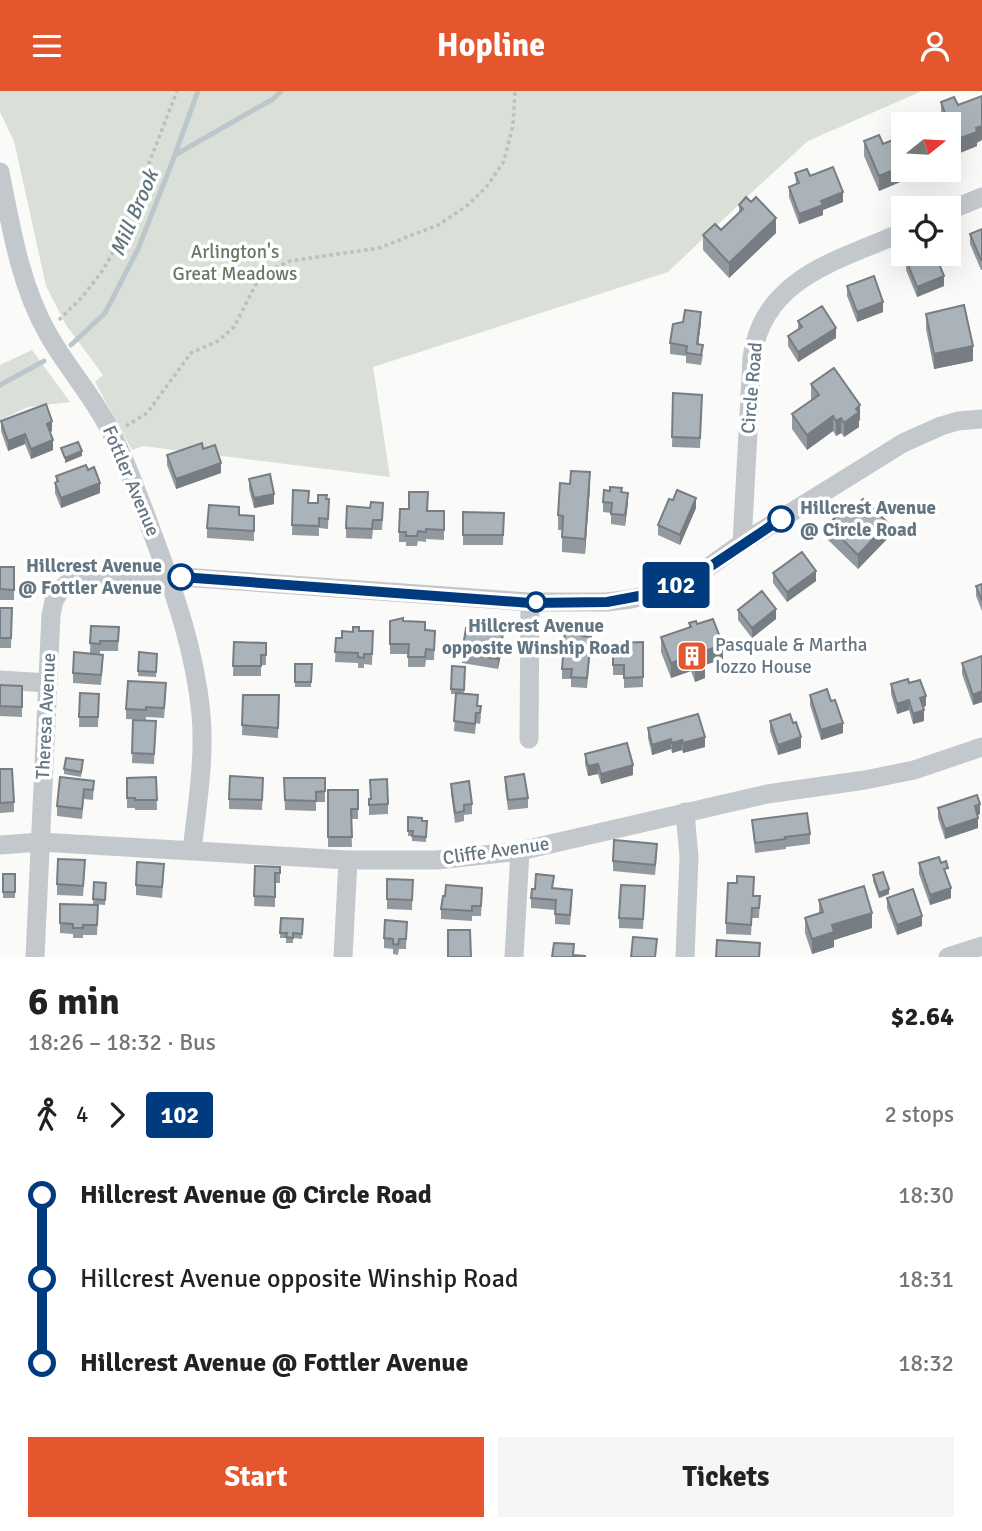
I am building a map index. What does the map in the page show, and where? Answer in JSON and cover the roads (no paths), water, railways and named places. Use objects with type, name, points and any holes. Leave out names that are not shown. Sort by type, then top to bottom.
[{"type":"street","name":"Fottler Avenue","points":[[0,172],[13,237],[27,287],[47,333],[101,411],[113,434],[179,604],[194,659],[201,716],[200,781],[192,851]]},
{"type":"street","points":[[961,206],[982,197]]},
{"type":"street","name":"Circle Road","points":[[742,543],[752,358],[760,323],[768,309],[789,287],[891,237]]},
{"type":"street","name":"Theresa Avenue","points":[[35,957],[51,615],[54,601],[70,581],[96,575],[168,576],[530,603],[607,602],[655,593],[696,576],[742,543],[903,443],[941,426],[982,419]]},
{"type":"street","points":[[529,739],[530,603]]},
{"type":"street","points":[[0,680],[48,683]]},
{"type":"street","name":"Cliffe Avenue","points":[[0,845],[40,842],[348,860],[437,860],[520,851],[767,795],[914,770],[982,747]]},
{"type":"street","points":[[685,813],[689,857],[685,957]]},
{"type":"street","points":[[514,957],[520,851]]},
{"type":"street","points":[[342,957],[348,860]]},
{"type":"street","points":[[948,957],[982,946]]},
{"type":"waterway","points":[[175,154],[198,91]]},
{"type":"waterway","name":"Mill Brook","points":[[71,345],[105,313],[138,249],[175,155],[273,99],[281,91]]},
{"type":"waterway","points":[[0,385],[44,361]]},
{"type":"place","name":"Hillcrest Avenue @ Circle Road","points":[[781,519]]},
{"type":"place","name":"Hillcrest Avenue @ Fottler Avenue","points":[[181,577]]},
{"type":"place","name":"Hillcrest Avenue opposite Winship Road","points":[[536,602]]},
{"type":"place","name":"Pasquale & Martha Iozzo House","points":[[692,656]]},
{"type":"park label","name":"Arlington's Great Meadows","points":[[235,263]]}]
